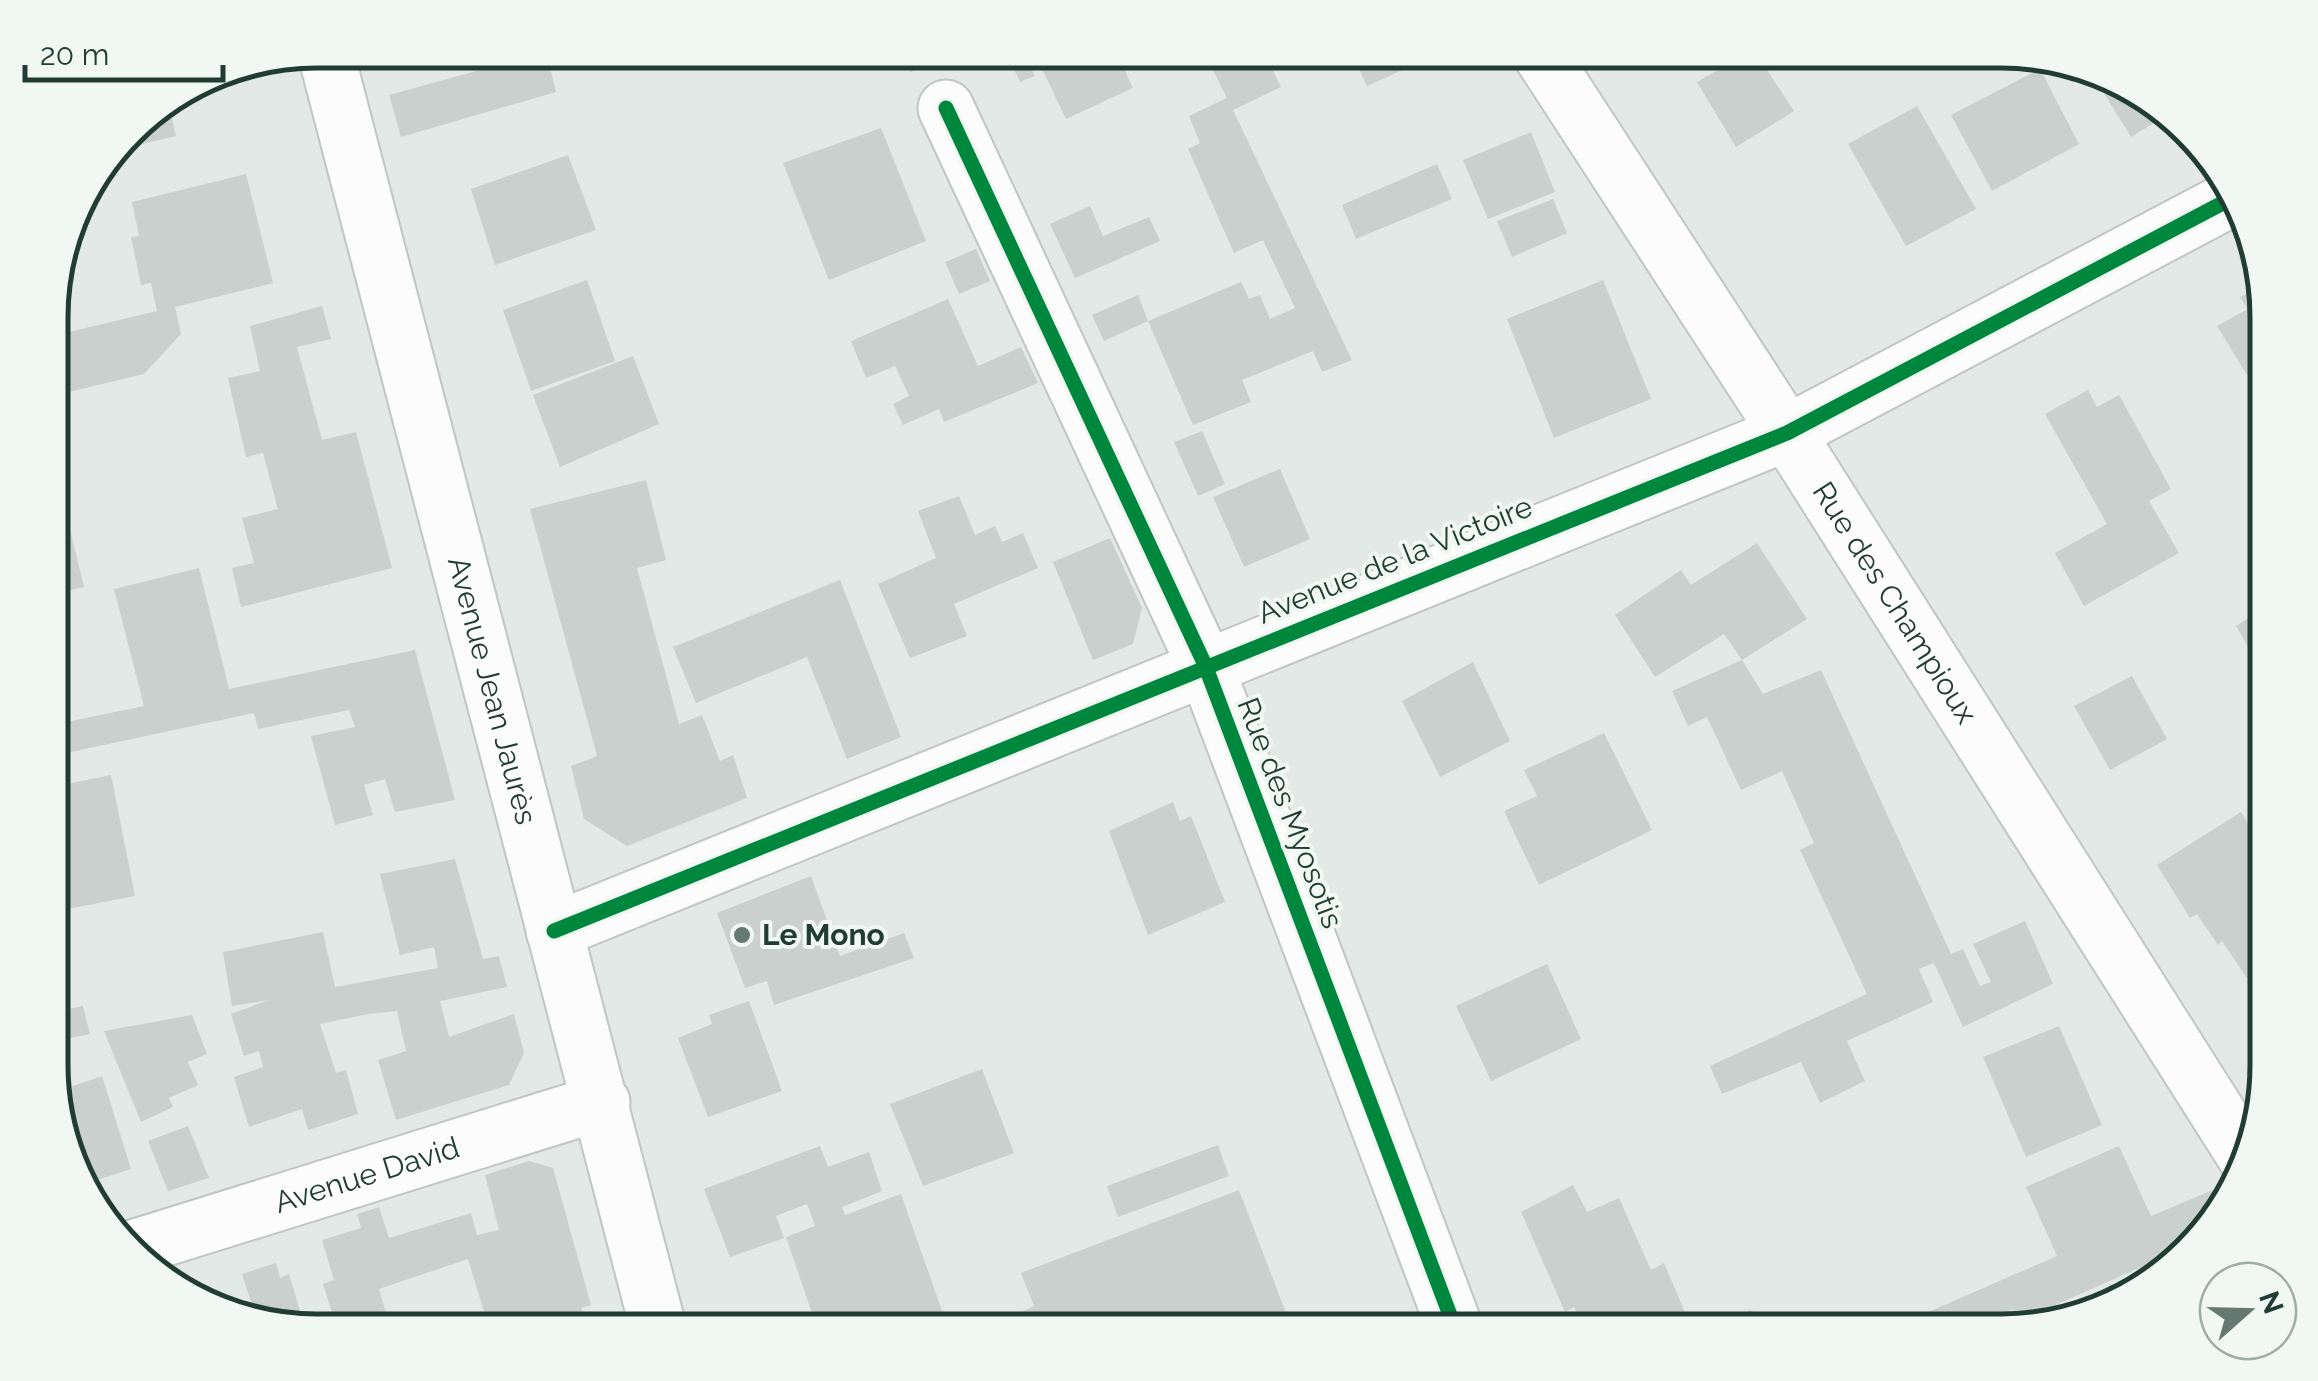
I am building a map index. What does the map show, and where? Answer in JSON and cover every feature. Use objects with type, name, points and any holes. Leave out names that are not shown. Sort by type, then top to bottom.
[{"type":"street","name":"Avenue Jean Jaurès","points":[[330,68],[655,1314]]},
{"type":"street","name":"Rue des Champioux","points":[[1550,68],[1787,433],[2237,1144]]},
{"type":"street","name":"Rue des Myosotis","points":[[946,108],[1206,665],[1449,1313]]},
{"type":"street","name":"Avenue de la Victoire","points":[[554,931],[1787,433],[2223,203]]},
{"type":"street","name":"Avenue David","points":[[144,1244],[602,1102]]},
{"type":"building","points":[[488,68],[550,68],[556,92],[401,137],[389,95]]},
{"type":"building","points":[[1013,68],[1031,68],[1035,76],[1020,82]]},
{"type":"building","points":[[1042,68],[1124,68],[1133,88],[1066,119]]},
{"type":"building","points":[[1212,68],[1272,68],[1281,87],[1233,110],[1352,360],[1322,372],[1313,351],[1242,380],[1251,402],[1193,425],[1148,321],[1241,282],[1249,299],[1260,295],[1270,319],[1295,308],[1263,240],[1234,253],[1188,149],[1200,143],[1189,116],[1227,98]]},
{"type":"building","points":[[1358,68],[1407,68],[1367,86]]},
{"type":"building","points":[[1722,68],[1766,68],[1794,111],[1736,147],[1697,82]]},
{"type":"building","points":[[2041,71],[2079,144],[1992,191],[1951,115]]},
{"type":"building","points":[[2101,88],[2156,122],[2131,137]]},
{"type":"building","points":[[1917,106],[1976,209],[1906,246],[1848,144]]},
{"type":"building","points":[[171,115],[176,136],[135,146]]},
{"type":"building","points":[[881,128],[926,241],[829,280],[783,163]]},
{"type":"building","points":[[1531,132],[1555,192],[1488,219],[1463,160]]},
{"type":"building","points":[[568,155],[596,230],[495,265],[471,189]]},
{"type":"building","points":[[1437,164],[1452,199],[1356,239],[1342,205]]},
{"type":"building","points":[[246,174],[273,283],[175,307],[181,334],[144,374],[68,392],[68,332],[157,311],[151,283],[141,285],[131,237],[139,236],[132,202]]},
{"type":"building","points":[[1553,199],[1567,233],[1512,257],[1497,221]]},
{"type":"building","points":[[1090,206],[1103,236],[1149,217],[1160,241],[1075,278],[1050,224]]},
{"type":"building","points":[[976,249],[990,281],[959,294],[945,262]]},
{"type":"building","points":[[587,280],[615,361],[531,391],[503,310]]},
{"type":"building","points":[[1603,280],[1651,399],[1554,438],[1507,319]]},
{"type":"building","points":[[2249,292],[2250,380],[2217,326],[2248,309],[2240,297]]},
{"type":"building","points":[[1138,295],[1148,321],[1104,341],[1092,315]]},
{"type":"building","points":[[948,299],[978,366],[1021,347],[1038,383],[944,422],[939,409],[903,425],[893,404],[909,396],[895,366],[866,378],[851,341]]},
{"type":"building","points":[[322,306],[331,339],[297,347],[322,440],[356,432],[392,568],[241,607],[232,568],[254,563],[242,518],[278,509],[263,453],[246,457],[228,378],[260,371],[250,326]]},
{"type":"building","points":[[633,356],[659,424],[560,467],[533,395]]},
{"type":"building","points":[[2088,390],[2097,407],[2119,395],[2171,489],[2149,501],[2179,553],[2084,606],[2055,553],[2107,524],[2045,414]]},
{"type":"building","points":[[1202,431],[1225,484],[1198,496],[1174,442]]},
{"type":"building","points":[[1280,469],[1310,539],[1244,567],[1213,497]]},
{"type":"building","points":[[646,480],[666,560],[637,568],[679,724],[702,715],[720,761],[733,755],[747,798],[627,846],[584,819],[571,766],[597,756],[530,509]]},
{"type":"building","points":[[959,496],[975,535],[995,526],[1002,542],[1023,533],[1038,568],[954,604],[967,636],[910,658],[878,584],[936,558],[918,511]]},
{"type":"building","points":[[68,522],[84,587],[68,590]]},
{"type":"building","points":[[1110,538],[1142,608],[1133,644],[1093,660],[1053,562]]},
{"type":"building","points":[[1757,543],[1807,619],[1742,660],[1724,634],[1655,677],[1615,615],[1681,570],[1691,585]]},
{"type":"building","points":[[199,568],[229,689],[415,650],[455,800],[395,812],[385,779],[364,785],[373,815],[335,825],[311,736],[355,727],[349,710],[258,729],[254,713],[68,753],[68,722],[144,706],[114,589]]},
{"type":"building","points":[[840,580],[901,737],[847,759],[807,657],[696,703],[673,647]]},
{"type":"building","points":[[2250,617],[2250,650],[2236,626]]},
{"type":"building","points":[[1742,660],[1763,694],[1821,670],[1951,954],[1963,949],[1980,986],[1991,982],[1973,944],[2025,921],[2053,984],[1963,1027],[1934,963],[1919,969],[1933,1002],[1847,1041],[1865,1081],[1820,1103],[1801,1062],[1722,1094],[1710,1066],[1867,994],[1800,850],[1814,843],[1782,771],[1741,790],[1707,717],[1688,726],[1672,691]]},
{"type":"building","points":[[1473,662],[1510,741],[1440,777],[1402,701]]},
{"type":"building","points":[[2132,676],[2167,739],[2110,770],[2074,706]]},
{"type":"building","points":[[1604,733],[1652,830],[1539,885],[1504,811],[1537,796],[1524,770]]},
{"type":"building","points":[[111,775],[135,896],[68,909],[68,784]]},
{"type":"building","points":[[1173,802],[1180,821],[1191,816],[1225,902],[1148,935],[1109,831]]},
{"type":"building","points":[[2241,812],[2250,827],[2250,983],[2222,941],[2218,945],[2197,914],[2190,918],[2157,865]]},
{"type":"building","points":[[455,859],[483,959],[499,956],[507,987],[440,1001],[449,1037],[514,1014],[524,1053],[509,1085],[396,1120],[378,1060],[406,1051],[397,1011],[368,1014],[320,1024],[336,1073],[346,1070],[358,1114],[308,1130],[302,1109],[249,1127],[234,1077],[263,1067],[259,1051],[244,1056],[231,1014],[269,1000],[232,1006],[223,952],[323,932],[335,987],[438,968],[434,947],[400,955],[380,874]]},
{"type":"building","points":[[811,876],[840,956],[904,933],[914,958],[774,1005],[767,981],[745,988],[717,913]]},
{"type":"building","points":[[1547,964],[1581,1039],[1491,1081],[1456,1006]]},
{"type":"building","points":[[749,1001],[782,1091],[708,1117],[678,1038],[712,1024],[709,1015]]},
{"type":"building","points":[[83,1006],[90,1034],[68,1039],[68,1009]]},
{"type":"building","points":[[192,1015],[207,1054],[188,1062],[198,1085],[169,1098],[173,1107],[141,1122],[104,1031]]},
{"type":"building","points":[[2059,1026],[2102,1125],[2026,1157],[1983,1057]]},
{"type":"building","points":[[982,1069],[1014,1153],[923,1186],[890,1104]]},
{"type":"building","points":[[102,1076],[131,1169],[96,1180],[76,1129],[69,1087]]},
{"type":"building","points":[[188,1126],[209,1178],[168,1191],[148,1141]]},
{"type":"building","points":[[1218,1145],[1229,1176],[1118,1217],[1107,1186]]},
{"type":"building","points":[[820,1146],[828,1167],[869,1152],[882,1191],[842,1207],[845,1215],[901,1194],[943,1314],[812,1314],[786,1237],[815,1226],[807,1204],[776,1216],[784,1238],[730,1257],[704,1189]]},
{"type":"building","points":[[2119,1146],[2151,1216],[2217,1188],[2178,1241],[2153,1262],[2045,1310],[1926,1313],[2057,1256],[2026,1187]]},
{"type":"building","points":[[529,1161],[553,1168],[591,1305],[581,1308],[583,1314],[485,1314],[468,1259],[379,1289],[386,1314],[333,1314],[323,1284],[334,1280],[322,1240],[361,1228],[357,1214],[379,1207],[389,1238],[471,1213],[477,1235],[499,1230],[485,1175]]},
{"type":"building","points":[[1573,1185],[1587,1212],[1619,1198],[1651,1270],[1664,1263],[1685,1313],[1577,1313],[1574,1307],[1565,1312],[1521,1212]]},
{"type":"building","points":[[1239,1190],[1286,1313],[1019,1314],[1034,1306],[1021,1273]]},
{"type":"building","points":[[276,1263],[280,1278],[289,1274],[300,1312],[252,1305],[242,1274]]},
{"type":"cycle path","points":[[946,108],[1205,665],[1449,1313]]},
{"type":"cycle path","points":[[554,931],[1787,433],[2223,203]]},
{"type":"place","name":"Le Mono","points":[[742,935]]}]
